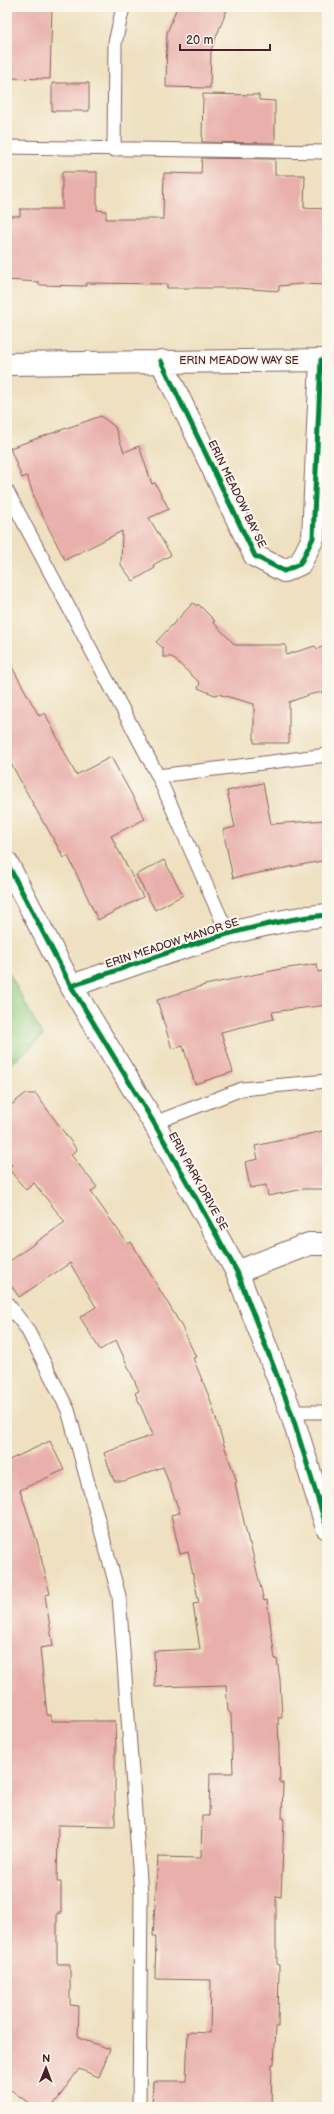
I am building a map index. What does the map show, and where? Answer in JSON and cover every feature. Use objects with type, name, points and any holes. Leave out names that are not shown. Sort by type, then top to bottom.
[{"type":"street","name":"ERIN MEADOW WAY SE","points":[[7,364],[324,360]]},
{"type":"street","name":"ERIN MEADOW BAY SE","points":[[161,361],[255,556],[284,571],[300,564],[313,538],[324,360]]},
{"type":"street","name":"ERIN PARK DRIVE SE","points":[[7,863],[71,986],[154,1123],[237,1272],[291,1412],[327,1528]]},
{"type":"street","name":"ERIN MEADOW MANOR SE","points":[[71,986],[228,934],[298,917],[327,915]]},
{"type":"street","points":[[237,1272],[309,1244],[327,1244]]},
{"type":"lane","points":[[114,150],[115,43],[123,7]]},
{"type":"lane","points":[[7,147],[114,150],[327,152]]},
{"type":"lane","points":[[7,491],[158,776],[228,934]]},
{"type":"lane","points":[[158,776],[327,755]]},
{"type":"lane","points":[[154,1123],[242,1089],[327,1080]]},
{"type":"lane","points":[[7,1303],[28,1329],[68,1410],[119,1596],[141,1894],[139,2107]]},
{"type":"lane","points":[[291,1412],[327,1412]]},
{"type":"green space","points":[[7,969],[43,1036],[7,1068]]},
{"type":"building","points":[[7,7],[52,7],[50,79],[7,78]]},
{"type":"building","points":[[177,7],[228,7],[211,50],[210,88],[166,87],[167,33]]},
{"type":"building","points":[[52,83],[89,83],[89,111],[52,111]]},
{"type":"building","points":[[203,94],[259,95],[259,100],[275,101],[275,143],[202,142]]},
{"type":"building","points":[[202,158],[275,159],[275,175],[305,175],[304,208],[327,209],[327,285],[301,284],[279,286],[279,291],[237,288],[167,288],[167,284],[86,283],[86,286],[39,285],[39,282],[7,280],[7,216],[20,216],[20,209],[62,209],[62,172],[97,172],[97,210],[106,211],[106,219],[163,219],[164,173],[201,174]]},
{"type":"building","points":[[101,416],[115,427],[124,452],[139,446],[152,484],[155,483],[169,509],[149,518],[171,555],[153,565],[155,568],[133,581],[121,565],[122,531],[65,560],[36,503],[27,476],[22,478],[10,448]]},
{"type":"building","points":[[193,603],[197,606],[198,604],[215,621],[213,622],[235,645],[286,645],[286,655],[315,646],[317,649],[327,645],[327,685],[324,692],[312,694],[289,702],[289,743],[254,743],[254,704],[218,694],[215,695],[198,688],[200,683],[172,657],[163,657],[163,648],[156,642]]},
{"type":"building","points":[[7,658],[39,716],[45,713],[76,775],[111,757],[145,819],[111,836],[143,897],[98,920],[68,856],[64,858],[7,756]]},
{"type":"building","points":[[263,783],[271,824],[327,820],[327,860],[233,878],[223,830],[235,827],[227,791]]},
{"type":"building","points":[[164,860],[183,895],[155,910],[136,875]]},
{"type":"building","points":[[317,964],[318,972],[324,971],[327,1005],[272,1012],[274,1019],[221,1032],[233,1072],[195,1084],[183,1046],[172,1049],[157,1000],[205,985],[281,969]]},
{"type":"building","points":[[25,1094],[36,1094],[77,1150],[71,1155],[97,1187],[91,1192],[128,1244],[131,1242],[181,1325],[196,1357],[193,1358],[210,1399],[237,1482],[235,1483],[249,1543],[264,1601],[267,1600],[275,1659],[277,1659],[280,1680],[282,1718],[278,1718],[280,1783],[283,1783],[282,1819],[284,1819],[281,1897],[276,1896],[276,1949],[277,1964],[279,1965],[278,2027],[276,2027],[274,2064],[272,2064],[271,2107],[152,2107],[153,2081],[186,2081],[188,2032],[210,2033],[211,1980],[155,1979],[156,1936],[153,1936],[158,1857],[201,1858],[202,1816],[209,1816],[210,1773],[233,1773],[231,1714],[228,1711],[226,1685],[155,1687],[154,1651],[200,1649],[193,1604],[199,1603],[188,1552],[180,1554],[171,1515],[180,1513],[163,1467],[124,1481],[114,1481],[104,1453],[153,1435],[135,1393],[139,1391],[116,1340],[100,1350],[80,1317],[96,1307],[70,1263],[19,1297],[7,1280],[7,1263],[65,1222],[34,1183],[26,1190],[8,1168],[12,1165],[7,1159],[7,1108]]},
{"type":"building","points":[[327,1130],[327,1189],[304,1189],[268,1196],[266,1185],[250,1188],[245,1162],[258,1159],[255,1146]]},
{"type":"building","points":[[50,1441],[64,1470],[20,1490],[37,1541],[50,1594],[45,1595],[53,1646],[40,1648],[47,1715],[51,1715],[51,1721],[115,1721],[116,1753],[115,1826],[58,1825],[57,1882],[61,1882],[61,1913],[57,1913],[57,1964],[70,1964],[70,2005],[79,2006],[78,2038],[110,2049],[99,2077],[79,2069],[52,2107],[34,2107],[7,2087],[7,1461]]},
{"type":"cycle path","points":[[161,361],[255,556],[284,571],[300,564],[313,538],[321,360]]},
{"type":"cycle path","points":[[7,863],[71,986],[154,1123],[237,1272],[291,1412],[327,1528]]},
{"type":"cycle path","points":[[71,986],[166,953],[229,934],[294,919],[327,915]]}]
